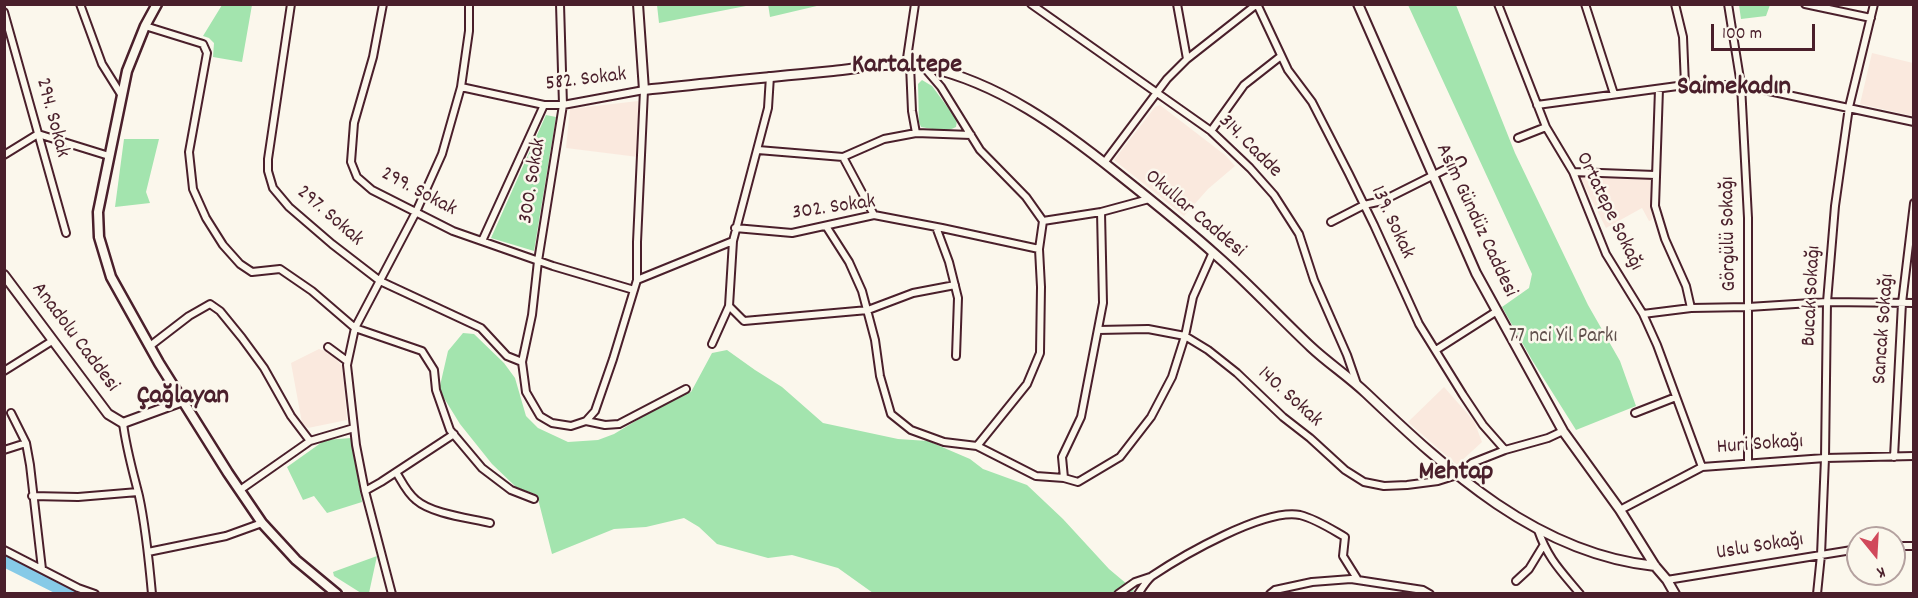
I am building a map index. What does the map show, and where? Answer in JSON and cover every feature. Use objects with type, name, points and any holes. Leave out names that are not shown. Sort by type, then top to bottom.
[{"type":"main road","points":[[157,4],[145,26],[128,71],[98,212],[99,237],[111,277],[183,401],[262,523],[296,560],[337,594]]},
{"type":"street","points":[[80,4],[102,64],[122,97]]},
{"type":"street","name":"297. Sokak","points":[[291,4],[268,159],[268,171],[273,188],[290,207],[332,244],[380,281],[480,328],[507,356],[522,362]]},
{"type":"street","name":"299. Sokak","points":[[383,4],[373,57],[354,123],[351,162],[357,177],[372,190],[453,231],[538,261],[634,290]]},
{"type":"street","points":[[392,594],[365,490],[354,428],[348,361],[355,328],[416,212],[442,154],[461,87],[470,31],[470,4]]},
{"type":"street","name":"300. Sokak","points":[[560,4],[563,105],[538,261],[532,315],[522,362],[526,392],[540,416],[552,423],[571,426],[586,421],[605,425],[619,424],[686,389]]},
{"type":"street","points":[[586,421],[595,411],[637,280],[644,90],[638,4]]},
{"type":"street","points":[[915,4],[908,65],[916,133]]},
{"type":"street","name":"314. Cadde","points":[[1030,4],[1211,131],[1250,168],[1274,195],[1299,234],[1314,280],[1347,355],[1357,384]]},
{"type":"street","points":[[1177,4],[1187,59]]},
{"type":"street","points":[[1104,163],[1157,92],[1187,59],[1257,4]]},
{"type":"street","name":"139. Sokak","points":[[1257,4],[1288,70],[1312,102],[1364,205],[1419,324],[1483,425],[1505,450]]},
{"type":"street","name":"Asım Gündüz Caddesi","points":[[1358,4],[1476,273],[1563,431],[1620,510],[1675,594]]},
{"type":"street","name":"Ortatepe Sokağı","points":[[1498,4],[1546,127],[1573,172],[1606,254],[1643,314],[1657,345],[1702,467]]},
{"type":"street","points":[[1585,4],[1614,94]]},
{"type":"street","points":[[1675,4],[1683,37],[1685,85]]},
{"type":"street","name":"Görgülü Sokağı","points":[[1728,4],[1741,85],[1748,218],[1748,463]]},
{"type":"street","points":[[1805,4],[1871,18]]},
{"type":"street","name":"Bucak Sokağı","points":[[1816,594],[1821,555],[1825,458],[1827,302],[1835,206],[1849,107],[1875,4]]},
{"type":"street","name":"294. Sokak","points":[[4,12],[66,233]]},
{"type":"street","points":[[145,26],[203,44],[207,53],[189,152],[193,189],[206,218],[223,245],[240,264],[252,272],[280,269],[312,291],[355,328],[422,351],[434,370],[436,390],[450,430],[482,468],[511,489],[534,499]]},
{"type":"street","points":[[1211,131],[1244,85],[1281,56]]},
{"type":"street","name":"Okullar Caddesi","points":[[644,90],[770,76],[908,65],[956,74],[983,84],[1067,135],[1184,226],[1314,350],[1357,384],[1457,475],[1496,503],[1538,530],[1607,557],[1633,564],[1655,566]]},
{"type":"street","points":[[923,66],[941,87],[980,150],[1026,197],[1043,221],[1039,249],[1040,353],[1027,384],[977,446]]},
{"type":"street","points":[[712,344],[729,306],[735,228],[768,108],[770,76]]},
{"type":"street","points":[[1537,105],[1685,85],[1741,85],[1914,122]]},
{"type":"street","name":"582. Sokak","points":[[461,87],[544,105],[563,105],[644,90]]},
{"type":"street","points":[[1659,88],[1655,206],[1665,239],[1686,286],[1691,308]]},
{"type":"street","points":[[482,241],[544,105]]},
{"type":"street","points":[[1518,138],[1546,127]]},
{"type":"street","points":[[758,150],[843,157],[884,138],[916,133],[971,135]]},
{"type":"street","points":[[4,155],[38,134],[109,156]]},
{"type":"street","points":[[843,157],[874,215]]},
{"type":"street","points":[[1331,222],[1364,205],[1382,201],[1462,161]]},
{"type":"street","points":[[1573,172],[1655,175]]},
{"type":"street","points":[[1043,221],[1101,212],[1149,199]]},
{"type":"street","name":"Sancak Sokağı","points":[[1894,457],[1902,303],[1914,203]]},
{"type":"street","points":[[1064,478],[1062,457],[1081,417],[1103,303],[1101,212]]},
{"type":"street","name":"302. Sokak","points":[[735,228],[792,233],[874,215],[1039,249]]},
{"type":"street","points":[[826,226],[849,262],[868,310],[880,376],[891,414],[911,430],[944,442],[977,446],[1036,476],[1064,478],[1078,482],[1120,457],[1151,417],[1172,377],[1185,336],[1193,297],[1213,252]]},
{"type":"street","points":[[936,227],[949,262],[958,298],[956,356]]},
{"type":"street","points":[[637,280],[733,241]]},
{"type":"street","name":"Anadolu Caddesi","points":[[4,275],[108,414],[123,423]]},
{"type":"street","points":[[729,306],[744,321],[868,310],[913,293],[955,285]]},
{"type":"street","points":[[1643,314],[1691,308],[1827,302],[1914,303]]},
{"type":"street","points":[[150,346],[189,316],[210,304],[220,311],[264,368],[291,416],[310,441]]},
{"type":"street","points":[[1436,350],[1497,311]]},
{"type":"street","name":"140. Sokak","points":[[1098,330],[1148,329],[1185,336],[1208,350],[1237,373],[1283,417],[1345,470],[1364,483],[1384,486],[1438,481],[1457,475],[1472,463],[1563,431]]},
{"type":"street","points":[[4,371],[52,341]]},
{"type":"street","points":[[328,347],[348,361]]},
{"type":"street","points":[[1635,413],[1676,397]]},
{"type":"street","points":[[152,594],[138,492],[126,447],[123,423],[183,401]]},
{"type":"street","points":[[12,412],[26,443],[42,569]]},
{"type":"street","points":[[240,490],[310,441],[354,428]]},
{"type":"street","points":[[365,490],[454,434]]},
{"type":"street","points":[[4,450],[26,443]]},
{"type":"street","name":"Huri Sokağı","points":[[1620,510],[1702,467],[1825,458],[1914,456]]},
{"type":"street","points":[[396,472],[408,493],[418,502],[442,512],[490,523]]},
{"type":"street","points":[[32,496],[78,497],[138,492]]},
{"type":"street","points":[[1118,594],[1135,582],[1150,577],[1237,530],[1265,518],[1284,515],[1299,515],[1345,537],[1344,556],[1358,580]]},
{"type":"street","points":[[148,552],[226,536],[262,523]]},
{"type":"street","points":[[1538,530],[1557,568],[1580,594]]},
{"type":"street","points":[[1516,580],[1529,569],[1544,546]]},
{"type":"street","points":[[4,550],[78,588],[95,594]]},
{"type":"street","name":"Uslu Sokağı","points":[[1667,580],[1846,551]]},
{"type":"street","points":[[1138,594],[1150,577]]},
{"type":"street","points":[[1269,594],[1275,590],[1312,582],[1351,579],[1423,590],[1430,594]]},
{"type":"shaded area","points":[[1872,53],[1913,63],[1913,116],[1860,104]]},
{"type":"shaded area","points":[[638,101],[638,157],[566,148],[570,109]]},
{"type":"shaded area","points":[[1160,105],[1225,155],[1235,166],[1208,189],[1184,216],[1114,160],[1155,107]]},
{"type":"shaded area","points":[[1580,177],[1650,178],[1652,220],[1649,221],[1642,208],[1606,228]]},
{"type":"shaded area","points":[[319,349],[331,353],[342,366],[347,420],[308,428],[302,423],[291,363]]},
{"type":"shaded area","points":[[1444,387],[1474,421],[1482,442],[1457,465],[1408,422]]},
{"type":"green space","points":[[657,4],[751,5],[659,23]]},
{"type":"green space","points":[[768,4],[821,4],[821,5],[770,17]]},
{"type":"green space","points":[[1739,4],[1770,5],[1766,16],[1741,19]]},
{"type":"green space","points":[[222,5],[252,5],[242,62],[213,57],[214,43],[203,36]]},
{"type":"green space","name":"77 nci Yil Parkı","points":[[1408,5],[1456,5],[1515,153],[1588,305],[1620,361],[1636,406],[1576,430],[1532,360],[1502,307],[1529,288],[1532,274]]},
{"type":"green space","points":[[922,80],[932,86],[957,120],[956,127],[944,130],[921,127],[918,84]]},
{"type":"green space","points":[[546,115],[556,117],[534,251],[491,238]]},
{"type":"green space","points":[[124,139],[159,139],[146,192],[150,203],[115,207]]},
{"type":"green space","points":[[463,333],[474,334],[504,363],[515,378],[526,416],[538,428],[568,442],[598,440],[614,434],[679,395],[691,392],[712,353],[727,350],[782,387],[823,423],[898,439],[928,441],[970,459],[983,469],[1027,485],[1063,519],[1109,569],[1134,590],[1131,594],[873,593],[838,568],[792,555],[768,558],[717,544],[699,527],[684,518],[646,527],[614,529],[552,554],[537,495],[516,487],[492,464],[460,424],[439,390],[448,351]]},
{"type":"green space","points":[[351,438],[362,502],[327,513],[314,496],[303,500],[287,467],[325,440]]},
{"type":"green space","points":[[377,556],[369,593],[361,593],[334,576],[333,572]]},
{"type":"waterway","points":[[4,561],[70,594]]},
{"type":"district","name":"Kartaltepe","points":[[907,67]]},
{"type":"district","name":"Saimekadın","points":[[1734,89]]},
{"type":"district","name":"Çağlayan","points":[[183,398]]},
{"type":"district","name":"Mehtap","points":[[1456,474]]}]
